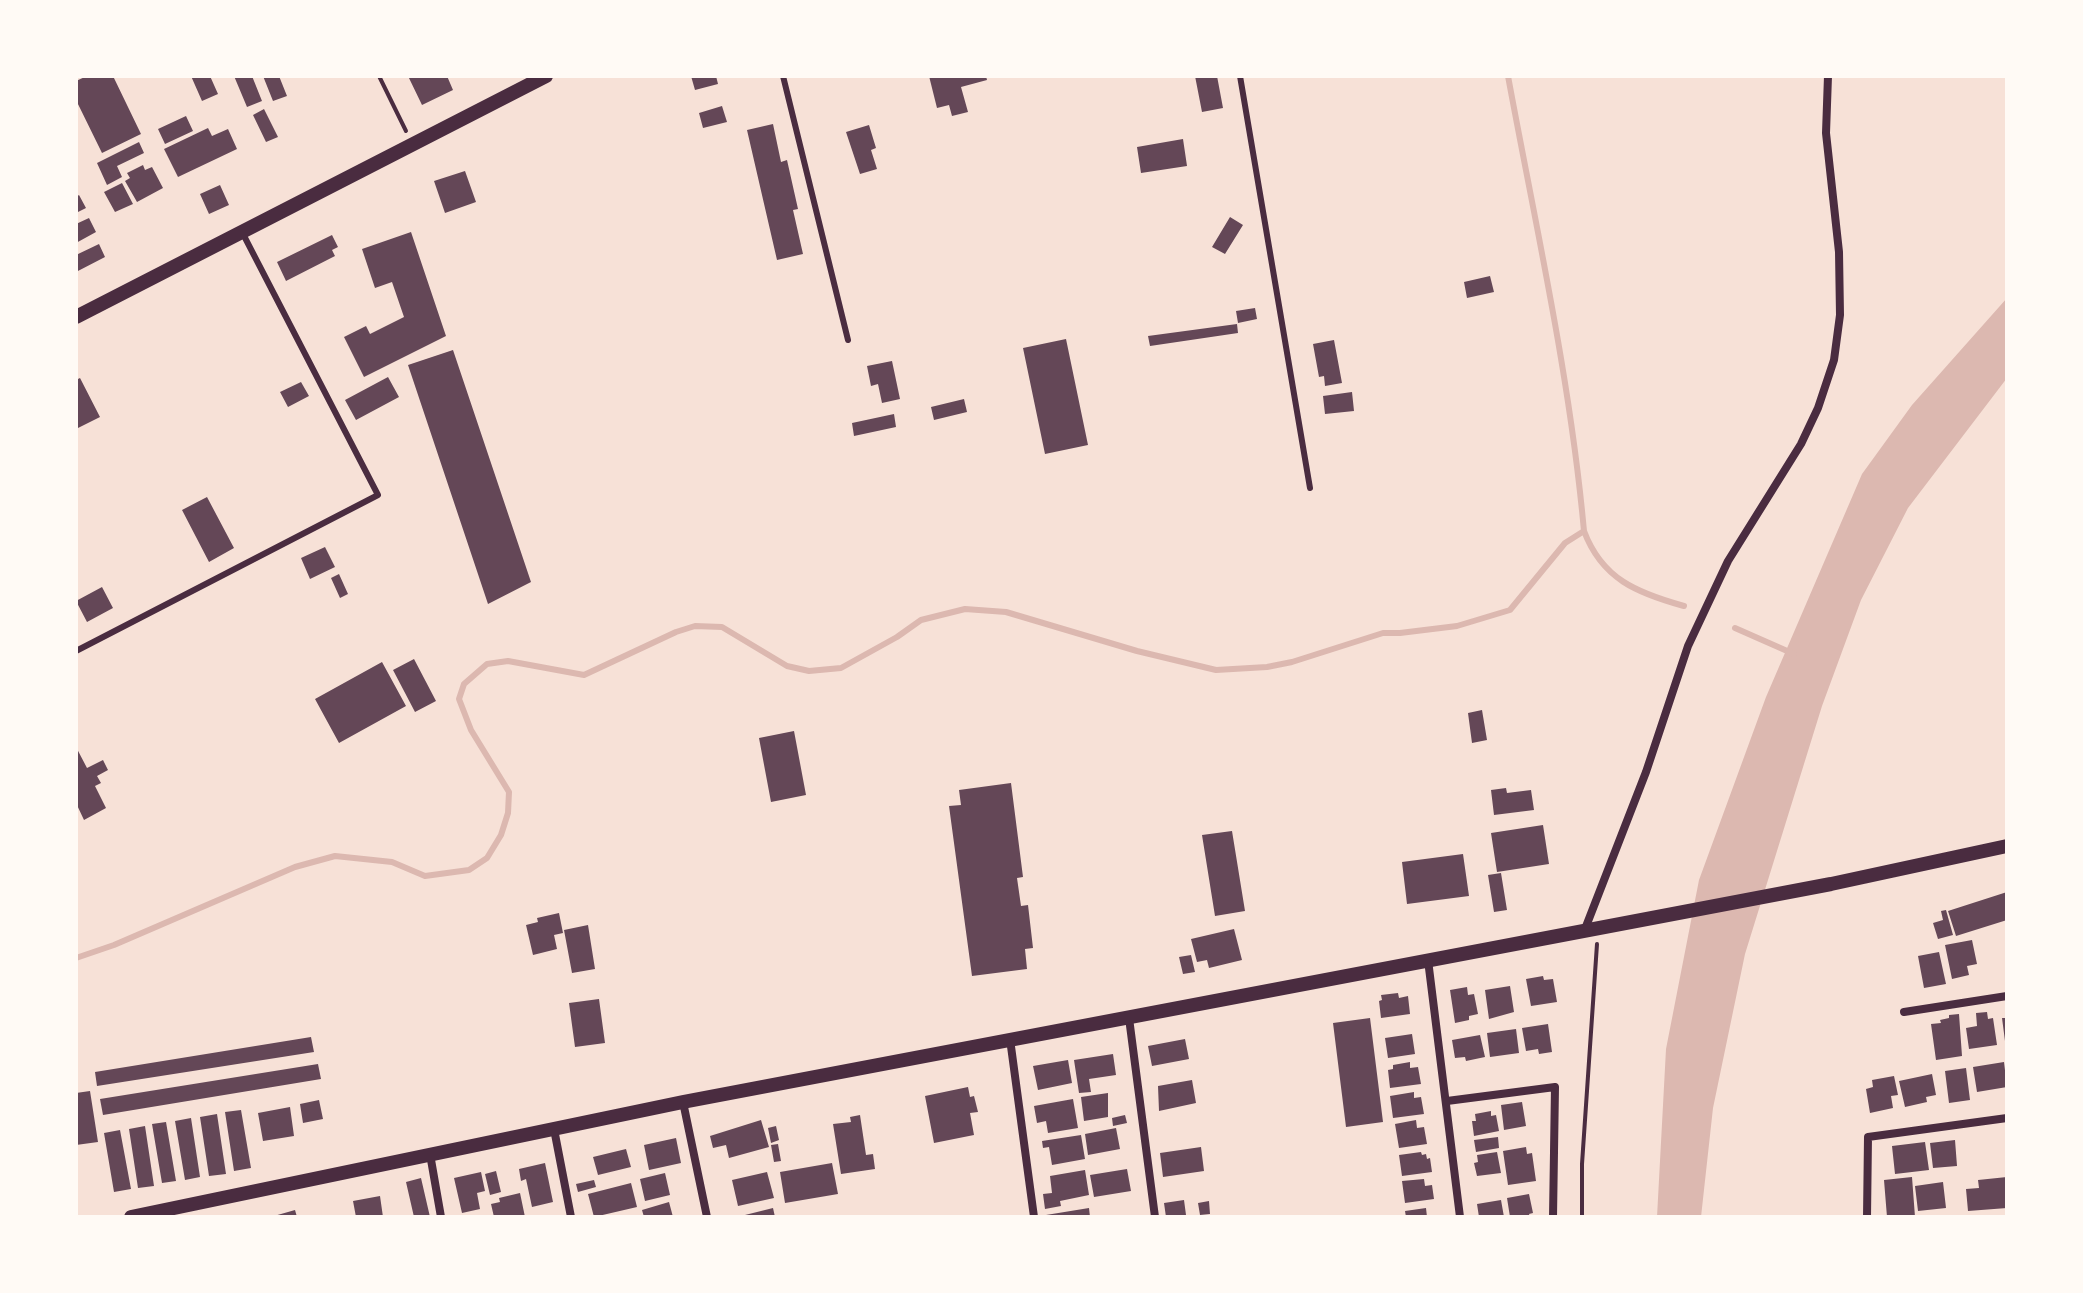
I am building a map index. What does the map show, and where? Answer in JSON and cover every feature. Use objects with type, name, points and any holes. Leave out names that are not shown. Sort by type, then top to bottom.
[{"type":"street","points":[[76,317],[546,76]]},
{"type":"street","points":[[1585,929],[1646,772],[1688,646],[1728,561],[1801,444],[1818,408],[1834,360],[1840,315],[1839,252],[1826,133],[1828,76]]},
{"type":"street","points":[[131,1217],[182,1212],[430,1153],[683,1102],[1831,884],[2007,846]]},
{"type":"street","points":[[1428,959],[1460,1217]]},
{"type":"street","points":[[1904,1012],[2007,996]]},
{"type":"street","points":[[1129,1018],[1155,1217]]},
{"type":"street","points":[[1010,1039],[1034,1217]]},
{"type":"street","points":[[1447,1101],[1555,1087],[1553,1217]]},
{"type":"street","points":[[683,1102],[707,1217]]},
{"type":"street","points":[[1867,1217],[1868,1137],[2007,1118]]},
{"type":"street","points":[[553,1128],[571,1217]]},
{"type":"street","points":[[430,1153],[441,1217]]},
{"type":"lane","points":[[783,76],[848,340]]},
{"type":"lane","points":[[1240,76],[1310,488]]},
{"type":"lane","points":[[76,651],[378,495],[242,232]]},
{"type":"path","points":[[379,76],[412,145]]},
{"type":"shaded area","points":[[2007,298],[2007,378],[1908,508],[1861,600],[1822,706],[1745,954],[1713,1108],[1701,1217],[1657,1217],[1666,1049],[1699,880],[1766,697],[1862,474],[1912,405]]},
{"type":"building","points":[[87,76],[113,76],[141,134],[102,153],[76,100],[76,81]]},
{"type":"building","points":[[191,76],[210,76],[218,94],[202,101]]},
{"type":"building","points":[[234,76],[252,76],[262,101],[247,107]]},
{"type":"building","points":[[263,76],[279,76],[287,96],[273,101]]},
{"type":"building","points":[[408,76],[447,76],[453,90],[422,105]]},
{"type":"building","points":[[691,76],[716,76],[718,84],[695,90]]},
{"type":"building","points":[[929,76],[986,76],[987,80],[961,87],[968,112],[952,116],[949,105],[937,108]]},
{"type":"building","points":[[1195,76],[1217,76],[1223,108],[1202,112]]},
{"type":"building","points":[[722,106],[727,122],[703,128],[699,113]]},
{"type":"building","points":[[264,109],[278,137],[266,142],[253,115]]},
{"type":"building","points":[[186,116],[193,131],[165,144],[158,129]]},
{"type":"building","points":[[773,124],[781,162],[787,160],[798,209],[793,210],[803,254],[777,260],[747,130]]},
{"type":"building","points":[[869,125],[876,148],[871,150],[877,169],[860,174],[846,132]]},
{"type":"building","points":[[208,128],[212,136],[228,129],[237,149],[178,177],[164,149]]},
{"type":"building","points":[[1183,139],[1187,166],[1141,173],[1137,147]]},
{"type":"building","points":[[139,142],[144,153],[117,166],[122,177],[107,185],[97,163]]},
{"type":"building","points":[[143,165],[145,170],[152,167],[163,188],[137,202],[125,181],[130,178],[127,173]]},
{"type":"building","points":[[465,171],[476,202],[445,213],[434,181]]},
{"type":"building","points":[[122,183],[133,204],[115,212],[104,192]]},
{"type":"building","points":[[220,185],[229,205],[209,214],[200,194]]},
{"type":"building","points":[[79,195],[86,208],[76,213],[76,197]]},
{"type":"building","points":[[1230,217],[1243,225],[1225,254],[1212,247]]},
{"type":"building","points":[[89,218],[96,232],[76,243],[76,224]]},
{"type":"building","points":[[411,232],[446,336],[364,377],[344,337],[366,326],[370,334],[404,317],[392,282],[375,288],[362,249]]},
{"type":"building","points":[[332,235],[338,247],[332,250],[335,256],[286,281],[277,262]]},
{"type":"building","points":[[99,244],[105,257],[76,272],[76,255]]},
{"type":"building","points":[[1490,276],[1494,292],[1467,298],[1464,282]]},
{"type":"building","points":[[1255,308],[1257,319],[1238,323],[1236,311]]},
{"type":"building","points":[[1237,324],[1238,333],[1150,346],[1148,336]]},
{"type":"building","points":[[1066,339],[1088,445],[1045,454],[1023,348]]},
{"type":"building","points":[[1334,340],[1342,383],[1325,386],[1324,376],[1319,377],[1313,344]]},
{"type":"building","points":[[453,350],[531,582],[488,604],[408,365]]},
{"type":"building","points":[[892,361],[900,399],[882,403],[878,384],[871,386],[867,366]]},
{"type":"building","points":[[388,377],[399,397],[356,420],[345,400]]},
{"type":"building","points":[[80,378],[100,417],[76,429],[76,380]]},
{"type":"building","points":[[301,382],[309,396],[288,407],[280,392]]},
{"type":"building","points":[[1352,392],[1354,411],[1325,414],[1323,396]]},
{"type":"building","points":[[964,399],[967,412],[934,420],[931,407]]},
{"type":"building","points":[[894,414],[896,427],[854,436],[852,423]]},
{"type":"building","points":[[207,497],[234,548],[209,562],[182,510]]},
{"type":"building","points":[[325,547],[335,567],[310,579],[301,558]]},
{"type":"building","points":[[339,574],[348,594],[340,598],[331,578]]},
{"type":"building","points":[[102,587],[113,608],[87,622],[76,601]]},
{"type":"building","points":[[414,659],[436,701],[415,712],[393,670]]},
{"type":"building","points":[[382,662],[406,706],[339,743],[315,699]]},
{"type":"building","points":[[1482,710],[1487,740],[1472,743],[1468,713]]},
{"type":"building","points":[[794,731],[806,795],[771,802],[759,738]]},
{"type":"building","points":[[76,747],[87,768],[103,760],[108,770],[97,776],[101,783],[95,786],[106,808],[84,820],[76,803]]},
{"type":"building","points":[[1011,783],[1023,877],[1017,878],[1021,906],[1028,905],[1033,948],[1025,949],[1027,969],[972,976],[949,806],[961,805],[959,790]]},
{"type":"building","points":[[1506,788],[1507,793],[1531,790],[1534,810],[1494,815],[1491,790]]},
{"type":"building","points":[[1543,825],[1549,864],[1497,872],[1491,833]]},
{"type":"building","points":[[1232,831],[1245,911],[1215,916],[1202,835]]},
{"type":"building","points":[[1463,854],[1469,896],[1407,904],[1402,862]]},
{"type":"building","points":[[1501,873],[1507,910],[1494,912],[1488,875]]},
{"type":"building","points":[[2007,892],[2007,920],[1956,936],[1948,911]]},
{"type":"building","points":[[1946,910],[1953,935],[1938,939],[1933,923],[1943,920],[1941,911]]},
{"type":"building","points":[[559,913],[563,933],[554,935],[557,949],[533,955],[526,925],[538,922],[537,918]]},
{"type":"building","points":[[588,925],[595,969],[572,973],[564,930]]},
{"type":"building","points":[[1234,929],[1242,960],[1209,968],[1207,960],[1197,962],[1191,939]]},
{"type":"building","points":[[1972,940],[1977,964],[1967,966],[1969,975],[1952,979],[1945,945]]},
{"type":"building","points":[[1939,952],[1946,984],[1924,988],[1918,956]]},
{"type":"building","points":[[1191,955],[1195,972],[1183,974],[1179,957]]},
{"type":"building","points":[[1543,976],[1544,980],[1553,979],[1557,1002],[1531,1006],[1526,979]]},
{"type":"building","points":[[1510,986],[1514,1012],[1489,1019],[1485,990]]},
{"type":"building","points":[[1467,987],[1468,995],[1474,994],[1478,1014],[1455,1023],[1450,990]]},
{"type":"building","points":[[1398,993],[1399,998],[1408,996],[1410,1014],[1381,1018],[1381,995]]},
{"type":"building","points":[[599,999],[605,1043],[575,1047],[569,1003]]},
{"type":"building","points":[[1987,1012],[1988,1019],[1993,1018],[1997,1045],[1969,1049],[1966,1028],[1977,1026],[1976,1013]]},
{"type":"building","points":[[1959,1014],[1962,1056],[1936,1060],[1931,1024],[1941,1023],[1940,1020],[1949,1018],[1949,1015]]},
{"type":"building","points":[[1370,1018],[1383,1122],[1346,1127],[1333,1023]]},
{"type":"building","points":[[2002,1018],[2007,1018],[2007,1041],[2005,1041]]},
{"type":"building","points":[[1548,1024],[1552,1052],[1539,1054],[1538,1049],[1526,1051],[1522,1028]]},
{"type":"building","points":[[1516,1029],[1519,1053],[1490,1057],[1487,1033]]},
{"type":"building","points":[[1412,1034],[1415,1054],[1388,1058],[1385,1038]]},
{"type":"building","points":[[1480,1035],[1485,1057],[1466,1061],[1465,1057],[1455,1058],[1452,1040]]},
{"type":"building","points":[[311,1037],[314,1052],[97,1086],[95,1072]]},
{"type":"building","points":[[1185,1039],[1189,1059],[1152,1066],[1148,1046]]},
{"type":"building","points":[[1113,1054],[1116,1075],[1089,1079],[1091,1092],[1079,1093],[1074,1060]]},
{"type":"building","points":[[1068,1060],[1072,1083],[1038,1090],[1033,1066]]},
{"type":"building","points":[[1410,1062],[1410,1068],[1418,1067],[1421,1084],[1390,1088],[1388,1070],[1393,1069],[1393,1065]]},
{"type":"building","points":[[2004,1062],[2007,1087],[1977,1092],[1973,1067]]},
{"type":"building","points":[[318,1064],[321,1079],[103,1115],[100,1099]]},
{"type":"building","points":[[1966,1068],[1970,1100],[1949,1103],[1945,1071]]},
{"type":"building","points":[[1932,1074],[1936,1095],[1926,1097],[1927,1102],[1905,1107],[1899,1081]]},
{"type":"building","points":[[1894,1076],[1898,1095],[1891,1096],[1893,1108],[1870,1113],[1866,1089],[1873,1087],[1872,1080]]},
{"type":"building","points":[[1192,1080],[1196,1103],[1159,1111],[1158,1086]]},
{"type":"building","points":[[968,1087],[978,1112],[970,1113],[974,1135],[934,1143],[925,1096]]},
{"type":"building","points":[[90,1091],[98,1142],[76,1145],[76,1093]]},
{"type":"building","points":[[1414,1092],[1414,1098],[1421,1097],[1424,1114],[1393,1118],[1390,1096]]},
{"type":"building","points":[[1108,1093],[1108,1117],[1084,1121],[1081,1097]]},
{"type":"building","points":[[1073,1099],[1078,1128],[1048,1133],[1046,1121],[1037,1123],[1034,1106]]},
{"type":"building","points":[[319,1100],[323,1119],[303,1123],[300,1104]]},
{"type":"building","points":[[1522,1102],[1526,1126],[1504,1130],[1501,1105]]},
{"type":"building","points":[[290,1107],[294,1136],[263,1141],[258,1113]]},
{"type":"building","points":[[241,1110],[251,1168],[234,1171],[225,1112]]},
{"type":"building","points":[[1491,1111],[1491,1116],[1496,1115],[1499,1131],[1474,1136],[1472,1121],[1476,1121],[1475,1114]]},
{"type":"building","points":[[217,1114],[226,1174],[209,1176],[200,1117]]},
{"type":"building","points":[[860,1115],[866,1155],[873,1154],[875,1169],[841,1174],[833,1124],[851,1122],[850,1117]]},
{"type":"building","points":[[1125,1115],[1127,1123],[1113,1126],[1112,1118]]},
{"type":"building","points":[[191,1118],[200,1177],[185,1180],[175,1121]]},
{"type":"building","points":[[761,1120],[769,1147],[729,1158],[726,1145],[713,1148],[710,1136]]},
{"type":"building","points":[[1416,1120],[1417,1128],[1424,1127],[1427,1144],[1399,1148],[1395,1124]]},
{"type":"building","points":[[166,1122],[176,1181],[162,1183],[152,1124]]},
{"type":"building","points":[[145,1126],[154,1186],[138,1188],[129,1129]]},
{"type":"building","points":[[776,1126],[779,1140],[771,1143],[768,1128]]},
{"type":"building","points":[[1116,1128],[1120,1149],[1088,1155],[1085,1134]]},
{"type":"building","points":[[120,1130],[131,1189],[114,1192],[104,1133]]},
{"type":"building","points":[[1081,1135],[1085,1159],[1052,1165],[1049,1147],[1043,1148],[1042,1141]]},
{"type":"building","points":[[1498,1137],[1499,1148],[1476,1152],[1474,1140]]},
{"type":"building","points":[[676,1138],[681,1163],[649,1170],[644,1145]]},
{"type":"building","points":[[1955,1140],[1957,1166],[1933,1168],[1930,1143]]},
{"type":"building","points":[[1925,1142],[1929,1170],[1895,1174],[1892,1146]]},
{"type":"building","points":[[778,1144],[781,1161],[774,1162],[771,1145]]},
{"type":"building","points":[[1201,1147],[1204,1171],[1163,1177],[1160,1153]]},
{"type":"building","points":[[1526,1147],[1527,1154],[1532,1153],[1536,1181],[1508,1185],[1503,1151]]},
{"type":"building","points":[[626,1149],[631,1167],[598,1175],[593,1157]]},
{"type":"building","points":[[1421,1152],[1422,1155],[1426,1154],[1427,1159],[1430,1158],[1432,1172],[1402,1176],[1399,1155]]},
{"type":"building","points":[[1497,1152],[1501,1173],[1477,1176],[1474,1163],[1478,1162],[1477,1155]]},
{"type":"building","points":[[545,1163],[553,1202],[532,1207],[526,1179],[521,1181],[519,1169]]},
{"type":"building","points":[[832,1163],[838,1194],[785,1203],[780,1172]]},
{"type":"building","points":[[1127,1169],[1131,1191],[1094,1197],[1090,1175]]},
{"type":"building","points":[[1085,1170],[1089,1195],[1060,1201],[1061,1206],[1045,1209],[1043,1194],[1052,1193],[1050,1176]]},
{"type":"building","points":[[496,1171],[501,1192],[490,1195],[485,1174]]},
{"type":"building","points":[[481,1172],[485,1191],[477,1193],[480,1209],[462,1213],[454,1178]]},
{"type":"building","points":[[767,1172],[774,1198],[738,1206],[732,1180]]},
{"type":"building","points":[[665,1173],[670,1195],[645,1201],[640,1179]]},
{"type":"building","points":[[1912,1177],[1915,1217],[1887,1217],[1884,1180]]},
{"type":"building","points":[[2007,1177],[2007,1208],[1968,1211],[1966,1189],[1979,1188],[1978,1180]]},
{"type":"building","points":[[421,1178],[430,1217],[414,1217],[406,1182]]},
{"type":"building","points":[[1424,1179],[1425,1186],[1432,1185],[1434,1199],[1405,1203],[1402,1181]]},
{"type":"building","points":[[594,1180],[596,1187],[578,1192],[576,1184]]},
{"type":"building","points":[[1943,1182],[1946,1208],[1918,1211],[1915,1186]]},
{"type":"building","points":[[631,1183],[637,1207],[594,1217],[588,1194]]},
{"type":"building","points":[[520,1193],[525,1217],[494,1217],[491,1204],[500,1202],[499,1198]]},
{"type":"building","points":[[1529,1194],[1533,1213],[1529,1214],[1530,1217],[1510,1217],[1507,1198]]},
{"type":"building","points":[[380,1196],[383,1217],[356,1217],[353,1201]]},
{"type":"building","points":[[1184,1200],[1186,1215],[1166,1217],[1164,1203]]},
{"type":"building","points":[[1501,1200],[1504,1217],[1479,1217],[1477,1204]]},
{"type":"building","points":[[1209,1201],[1210,1214],[1200,1215],[1198,1203]]},
{"type":"building","points":[[669,1202],[673,1217],[644,1217],[642,1210]]},
{"type":"building","points":[[773,1208],[775,1217],[741,1217],[741,1216]]},
{"type":"building","points":[[1089,1208],[1090,1217],[1046,1217],[1046,1215]]},
{"type":"building","points":[[1426,1208],[1427,1217],[1406,1217],[1405,1211]]},
{"type":"building","points":[[295,1210],[297,1217],[274,1217],[274,1216]]},
{"type":"waterway","points":[[76,958],[114,945],[295,867],[335,856],[392,862],[425,876],[469,870],[487,858],[501,835],[508,813],[509,792],[471,730],[459,699],[464,684],[487,664],[508,661],[584,675],[695,626],[722,627],[787,666],[809,671],[841,668],[921,620],[965,609],[1006,612],[1137,651],[1216,670],[1292,662],[1383,633],[1457,626],[1510,610],[1565,543],[1584,531],[1561,359],[1508,76]]},
{"type":"waterway","points":[[1584,531],[1601,561],[1623,582],[1651,596],[1684,606]]},
{"type":"waterway","points":[[1735,628],[1794,654]]}]
